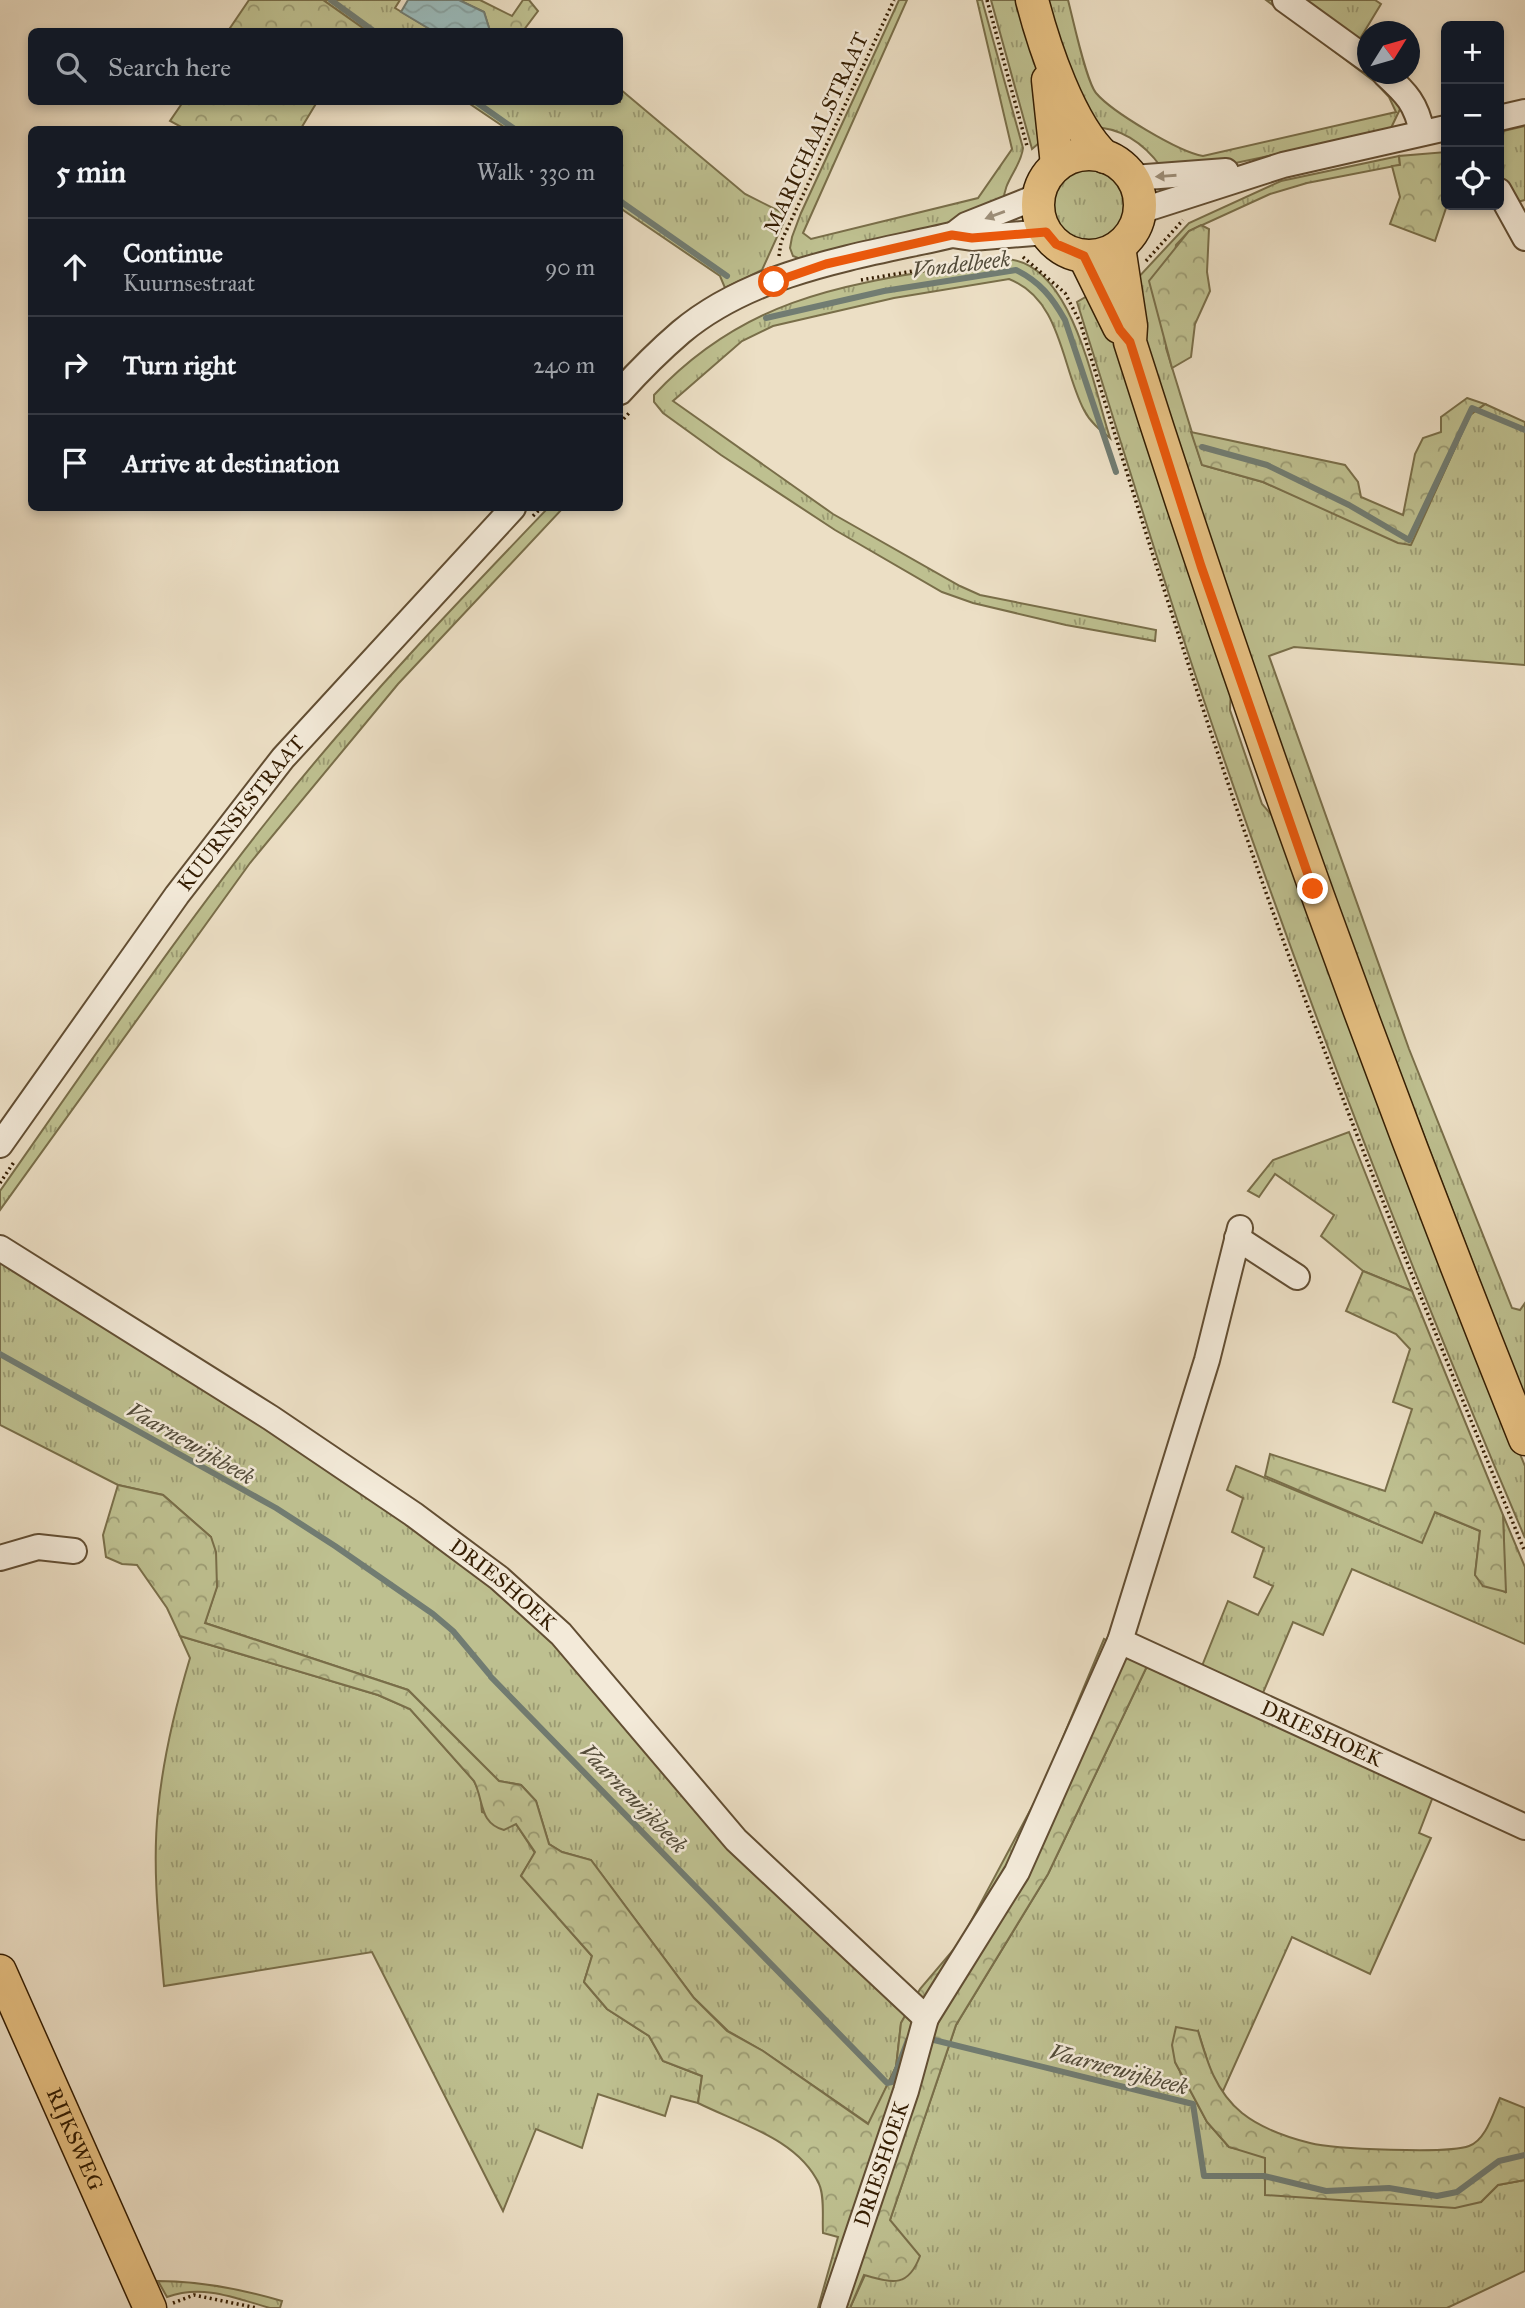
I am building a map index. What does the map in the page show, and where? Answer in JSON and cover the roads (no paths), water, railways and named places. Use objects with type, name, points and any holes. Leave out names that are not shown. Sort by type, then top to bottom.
[{"type":"main road","points":[[1032,0],[1047,55],[1056,67],[1084,134],[1105,157]]},
{"type":"main road","points":[[1044,162],[1088,154],[1105,157],[1121,165],[1133,178],[1139,194],[1140,211],[1133,231],[1119,247],[1096,256],[1084,256],[1030,234],[1038,215],[1039,197],[1045,179],[1044,162],[1053,110],[1045,67],[1047,55]]},
{"type":"main road","points":[[1119,247],[1131,326],[1130,342],[1201,566],[1313,889],[1389,1095],[1525,1439]]},
{"type":"main road","points":[[1084,256],[1120,330],[1130,342]]},
{"type":"main road","name":"RIJKSWEG","points":[[0,1971],[150,2308]]},
{"type":"street","points":[[1285,0],[1357,53]]},
{"type":"street","points":[[1396,84],[1419,113],[1422,133]]},
{"type":"street","points":[[1504,117],[1525,112]]},
{"type":"street","points":[[1140,211],[1283,164],[1441,129]]},
{"type":"street","points":[[1133,178],[1283,164]]},
{"type":"street","points":[[952,235],[966,225],[1039,197]]},
{"type":"street","points":[[1504,200],[1525,238]]},
{"type":"street","points":[[628,398],[682,331],[705,316],[774,282],[826,264],[952,235],[972,238],[1030,234]]},
{"type":"street","name":"KUURNSESTRAAT","points":[[8,1153],[177,895],[283,758],[523,512]]},
{"type":"street","name":"DRIESHOEK","points":[[834,2308],[906,2091],[926,2018],[1017,1872],[1120,1641],[1207,1360],[1238,1233],[1297,1277]]},
{"type":"street","name":"DRIESHOEK","points":[[0,1248],[271,1418],[413,1514],[499,1578],[561,1634],[736,1840],[926,2018]]},
{"type":"street","points":[[0,1558],[38,1547],[74,1550]]},
{"type":"street","name":"DRIESHOEK","points":[[1120,1641],[1525,1827]]},
{"type":"water","points":[[408,0],[459,0],[484,12],[489,28],[428,28],[401,12]]},
{"type":"waterway","name":"Vondelbeek","points":[[331,0],[370,28]]},
{"type":"waterway","name":"Vondelbeek","points":[[480,105],[510,126]]},
{"type":"waterway","name":"Vondelbeek","points":[[623,203],[727,276]]},
{"type":"waterway","name":"Vondelbeek","points":[[766,318],[884,291],[1016,270],[1045,291],[1065,320],[1116,472]]},
{"type":"waterway","name":"Vondelbeek","points":[[1202,447],[1267,465],[1349,505],[1409,540],[1472,408],[1525,430]]},
{"type":"waterway","name":"Vaarnewijkbeek","points":[[0,1354],[276,1508],[335,1546],[433,1614],[453,1631],[489,1674]]},
{"type":"waterway","name":"Vaarnewijkbeek","points":[[491,1677],[887,2083],[892,2082],[908,2040]]},
{"type":"waterway","name":"Vaarnewijkbeek","points":[[930,2039],[1193,2104],[1204,2176],[1264,2176],[1326,2191],[1389,2188],[1437,2196],[1457,2192],[1499,2161],[1525,2155]]}]
